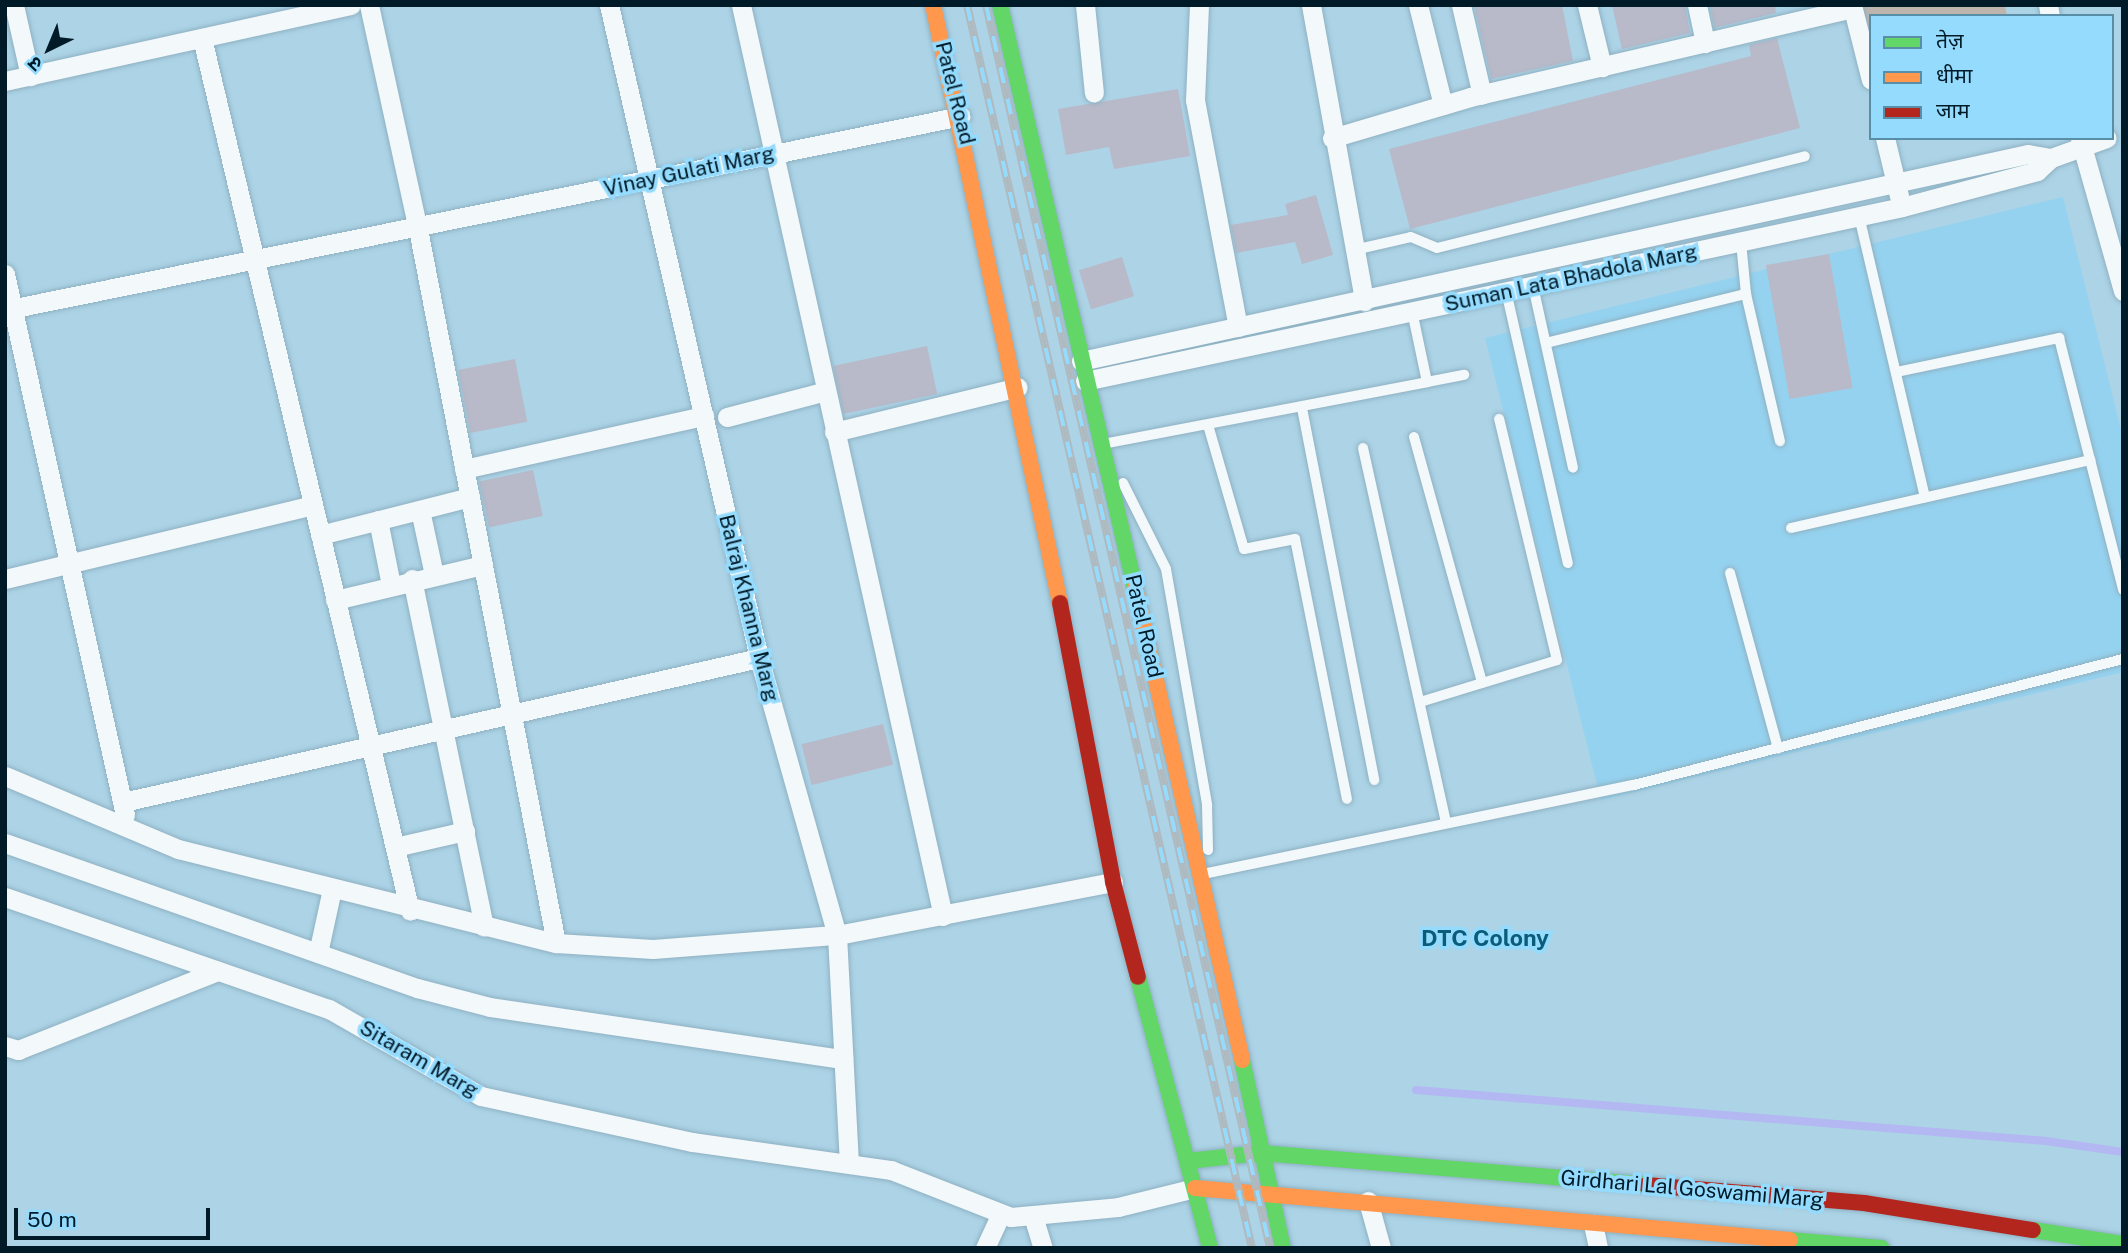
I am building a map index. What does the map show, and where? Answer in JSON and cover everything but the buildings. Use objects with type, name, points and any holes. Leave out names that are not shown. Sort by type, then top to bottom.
[{"type":"main road","name":"Patel Road","points":[[933,5],[961,116],[1018,387],[1113,882],[1210,1248]]},
{"type":"main road","name":"Patel Road","points":[[1000,5],[1085,381],[1202,874],[1260,1153],[1283,1248]]},
{"type":"main road","name":"Girdhari Lal Goswami Marg","points":[[1188,1161],[1260,1153],[1864,1203],[2123,1244]]},
{"type":"main road","name":"Girdhari Lal Goswami Marg","points":[[1195,1188],[1269,1191],[1592,1224],[1871,1247]]},
{"type":"street","points":[[14,5],[30,76]]},
{"type":"street","points":[[5,81],[351,5]]},
{"type":"street","points":[[369,5],[418,229],[556,943]]},
{"type":"street","name":"Balraj Khanna Marg","points":[[609,5],[760,658],[837,935],[849,1162]]},
{"type":"street","points":[[741,5],[943,916]]},
{"type":"street","points":[[1085,5],[1094,93]]},
{"type":"street","points":[[1199,5],[1195,100],[1238,327]]},
{"type":"street","points":[[1311,5],[1332,138],[1364,301]]},
{"type":"street","points":[[1418,5],[1443,105]]},
{"type":"street","points":[[1461,5],[1482,95]]},
{"type":"street","points":[[1587,5],[1602,67]]},
{"type":"street","points":[[1697,5],[1704,43]]},
{"type":"street","points":[[1332,138],[1482,95],[1853,7],[1869,72]]},
{"type":"street","points":[[202,38],[410,911]]},
{"type":"street","name":"Vinay Gulati Marg","points":[[9,309],[252,256],[418,229],[961,116]]},
{"type":"street","points":[[1886,140],[1902,207]]},
{"type":"street","points":[[2082,144],[2123,291]]},
{"type":"street","name":"Suman Lata Bhadola Marg","points":[[1085,381],[1902,207],[2037,171],[2051,158],[2082,144]]},
{"type":"street","name":"Suman Lata Bhadola Marg","points":[[1081,361],[1897,186],[2028,154],[2051,158]]},
{"type":"street","points":[[5,274],[9,309],[72,563],[127,826]]},
{"type":"street","points":[[834,432],[1018,387]]},
{"type":"street","points":[[727,416],[825,391]]},
{"type":"street","points":[[464,469],[704,416]]},
{"type":"street","points":[[320,535],[470,497]]},
{"type":"street","points":[[5,579],[313,505]]},
{"type":"street","points":[[420,510],[434,575]]},
{"type":"street","points":[[378,520],[391,585]]},
{"type":"street","points":[[335,600],[412,579],[483,565]]},
{"type":"street","points":[[412,579],[484,927]]},
{"type":"street","points":[[123,802],[370,743],[760,658]]},
{"type":"street","points":[[5,776],[178,849],[410,911],[556,943],[653,949],[837,935],[1113,882]]},
{"type":"street","points":[[395,847],[465,831]]},
{"type":"street","points":[[5,843],[318,953],[490,1007],[844,1059]]},
{"type":"street","points":[[318,953],[332,889]]},
{"type":"street","name":"Sitaram Marg","points":[[5,897],[329,1009],[481,1096],[692,1142],[891,1170],[1001,1214],[1033,1216],[1118,1207],[1195,1188]]},
{"type":"street","points":[[5,1046],[18,1050],[218,971]]},
{"type":"street","points":[[1368,1201],[1381,1248]]},
{"type":"street","points":[[985,1248],[1001,1214]]},
{"type":"street","points":[[1033,1216],[1043,1248]]},
{"type":"street","points":[[1592,1224],[1598,1248]]},
{"type":"lane","points":[[1354,250],[1411,237],[1437,248],[1805,156]]},
{"type":"lane","points":[[1859,216],[1925,497]]},
{"type":"lane","points":[[1741,242],[1746,294],[1780,441]]},
{"type":"lane","points":[[1533,286],[1573,468]]},
{"type":"lane","points":[[1506,291],[1568,562]]},
{"type":"lane","points":[[1546,343],[1746,294]]},
{"type":"lane","points":[[1412,311],[1427,382]]},
{"type":"lane","points":[[1896,372],[2059,338],[2123,590]]},
{"type":"lane","points":[[1202,874],[1209,854],[1207,805],[1166,569],[1101,445],[1464,375]]},
{"type":"lane","points":[[1302,408],[1374,780]]},
{"type":"lane","points":[[1420,702],[1557,660],[1499,419]]},
{"type":"lane","points":[[1208,425],[1244,549],[1295,540],[1347,799]]},
{"type":"lane","points":[[1414,437],[1482,683]]},
{"type":"lane","points":[[1363,448],[1446,822]]},
{"type":"lane","points":[[1791,528],[2091,460]]},
{"type":"lane","points":[[1730,573],[1778,749]]},
{"type":"lane","points":[[1202,874],[1634,785],[2123,659]]},
{"type":"shaded area","points":[[1857,5],[2005,5],[2007,14],[1869,14],[1869,42]]},
{"type":"shaded area","points":[[2063,197],[2123,438],[2123,672],[1601,800],[1485,338]]},
{"type":"waterway","points":[[1416,1090],[2046,1141],[2123,1152]]},
{"type":"railway","points":[[967,5],[1252,1248]]},
{"type":"railway","points":[[986,5],[1270,1248]]},
{"type":"traffic: fast","points":[[1000,5],[1135,588]]},
{"type":"traffic: fast","points":[[1138,977],[1210,1248]]},
{"type":"traffic: fast","points":[[1242,1060],[1283,1248]]},
{"type":"traffic: fast","points":[[1188,1161],[1260,1153],[1646,1185]]},
{"type":"traffic: fast","points":[[2033,1230],[2123,1244]]},
{"type":"traffic: fast","points":[[1790,1240],[1882,1248]]},
{"type":"traffic: slow","points":[[933,5],[1060,603]]},
{"type":"traffic: slow","points":[[1135,588],[1242,1060]]},
{"type":"traffic: slow","points":[[1195,1188],[1790,1240]]},
{"type":"traffic: jam","points":[[1060,603],[1113,882],[1138,977]]},
{"type":"traffic: jam","points":[[1646,1185],[1864,1203],[2033,1230]]},
{"type":"district","name":"DTC Colony","points":[[1485,938]]}]
